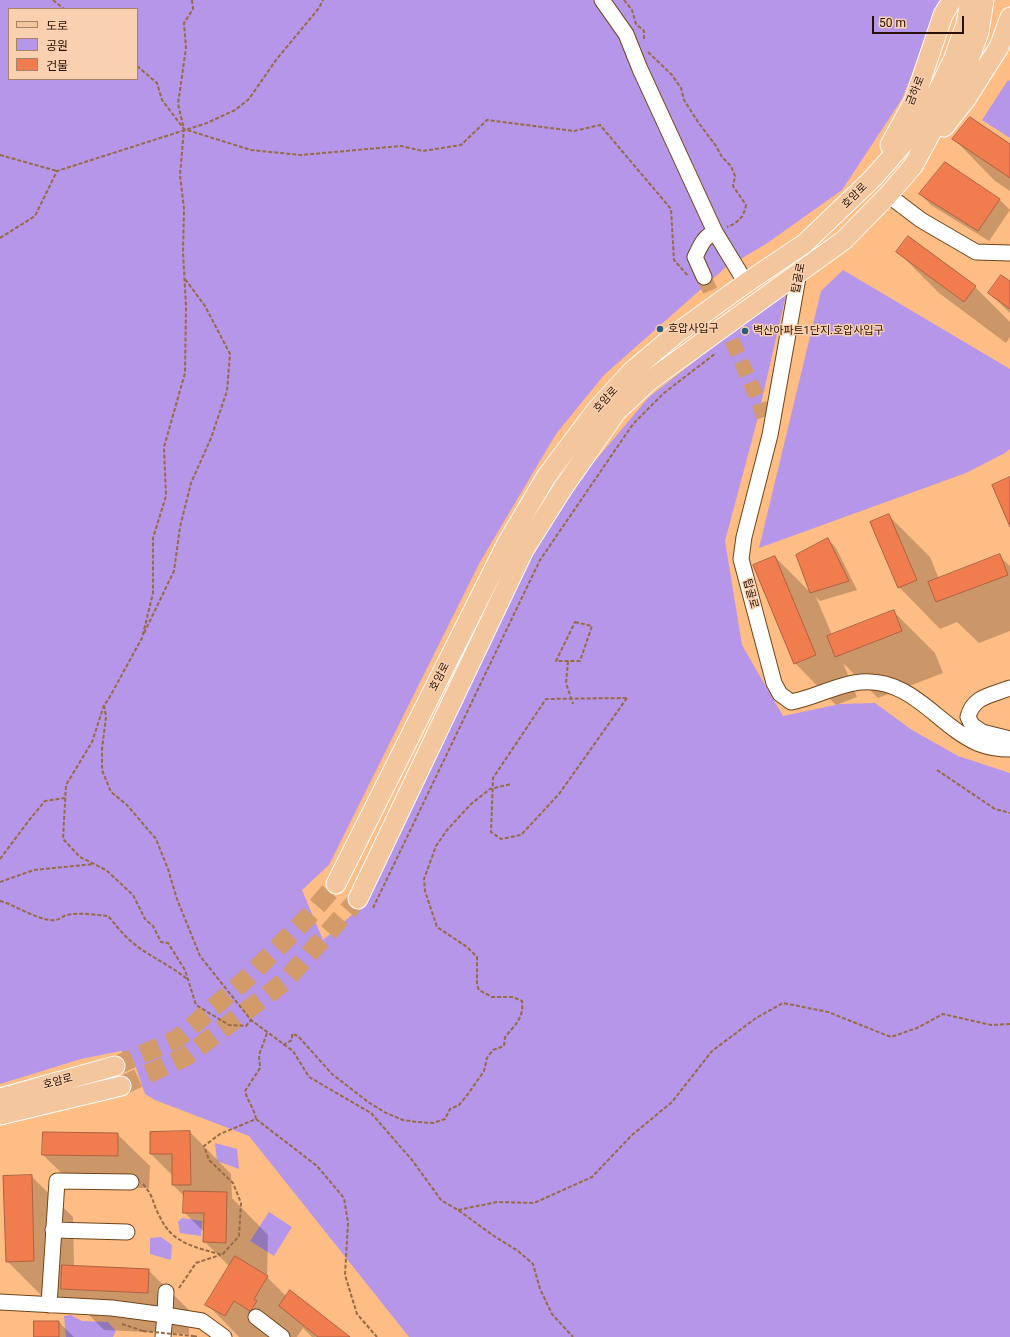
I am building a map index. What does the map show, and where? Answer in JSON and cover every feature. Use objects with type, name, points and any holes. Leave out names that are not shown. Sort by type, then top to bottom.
[{"type":"main road","name":"금하로","points":[[872,179],[914,101],[943,15],[952,0]]},
{"type":"main road","name":"호암로","points":[[336,884],[507,543],[546,477],[597,409],[632,371],[677,333],[746,283],[804,244],[872,179],[903,144],[931,105],[953,60],[966,24],[970,0]]},
{"type":"main road","name":"호암로","points":[[365,904],[524,550],[563,488],[617,411],[649,381],[844,240],[888,195],[913,166],[966,68],[979,32],[984,0]]},
{"type":"main road","points":[[913,166],[966,99],[1000,46],[1010,17]]},
{"type":"main road","name":"호암로","points":[[0,1098],[115,1066]]},
{"type":"main road","points":[[0,1115],[121,1086]]},
{"type":"street","points":[[602,0],[626,34],[640,69],[715,232],[746,283]]},
{"type":"street","points":[[888,195],[921,220],[976,252],[1010,253]]},
{"type":"street","points":[[697,277],[695,257],[705,239],[710,234],[715,232]]},
{"type":"street","name":"탑골로","points":[[804,244],[801,271],[770,434],[744,537],[741,559],[774,683],[780,694],[791,702],[806,699],[836,688],[862,682],[884,684],[902,690],[977,743],[1010,749]]},
{"type":"street","points":[[764,418],[770,434]]},
{"type":"street","points":[[1010,688],[982,698],[970,707],[968,717],[972,725],[982,732],[1010,739]]},
{"type":"street","points":[[49,1305],[57,1181],[131,1182]]},
{"type":"street","points":[[54,1230],[127,1232]]},
{"type":"street","points":[[163,1337],[165,1315],[172,1290]]},
{"type":"street","points":[[0,1302],[112,1308],[165,1315],[202,1321],[224,1337]]},
{"type":"street","points":[[256,1317],[282,1337]]},
{"type":"path","points":[[53,0],[63,8]]},
{"type":"path","points":[[142,638],[153,593],[153,538],[166,496],[164,447],[185,373],[186,306],[183,252],[184,209],[180,175],[184,129],[178,104],[186,48],[184,24],[192,10],[192,0]]},
{"type":"path","points":[[0,155],[56,171],[184,129],[207,123],[235,110],[249,99],[276,60],[319,8],[322,0]]},
{"type":"path","points":[[624,0],[632,10],[636,24],[644,31],[644,42]]},
{"type":"path","points":[[644,48],[661,64],[681,88],[684,100],[698,122],[716,146],[722,157],[731,166],[735,176],[733,186],[746,204],[744,214],[735,224],[715,232]]},
{"type":"path","points":[[138,67],[157,84],[162,100],[184,129],[251,150],[301,155],[401,146],[423,151],[461,145],[487,120],[574,131],[600,126],[671,209],[674,260],[697,277]]},
{"type":"path","points":[[0,238],[35,216],[56,171]]},
{"type":"path","points":[[184,278],[205,306],[230,354],[227,391],[211,438],[191,482],[180,527],[174,571],[142,638],[108,700],[104,704],[92,742],[66,785],[63,839],[80,857],[106,870],[133,895],[145,919],[153,926],[161,942],[168,943],[185,970],[196,1005],[229,1025],[246,1026],[251,1020]]},
{"type":"path","points":[[365,904],[540,560],[633,424],[664,393],[720,350]]},
{"type":"path","points":[[575,622],[592,626],[580,660],[568,661],[556,661],[575,622]]},
{"type":"path","points":[[568,661],[566,683],[573,704]]},
{"type":"path","points":[[627,698],[559,794],[521,835],[501,839],[491,832],[493,788],[493,778],[546,699],[627,698]]},
{"type":"path","points":[[104,704],[106,717],[102,749],[102,770],[111,792],[127,805],[156,839],[200,956],[251,1020],[293,1051],[309,1077],[370,1113],[412,1160],[441,1200],[518,1251],[533,1264],[540,1289],[552,1314],[573,1337]]},
{"type":"path","points":[[937,770],[995,809],[1010,813]]},
{"type":"path","points":[[283,1045],[292,1040],[292,1034],[298,1036],[332,1074],[368,1102],[403,1120],[433,1123],[445,1119],[450,1109],[459,1105],[484,1071],[487,1058],[494,1050],[504,1046],[505,1037],[520,1021],[523,1009],[522,1001],[513,997],[492,997],[479,990],[477,985],[477,957],[463,944],[437,927],[425,891],[424,879],[436,846],[442,835],[471,804],[493,788],[511,784]]},
{"type":"path","points":[[0,859],[45,801],[65,798]]},
{"type":"path","points":[[0,882],[34,870],[95,864]]},
{"type":"path","points":[[0,901],[8,903],[28,914],[55,920],[68,915],[83,914],[108,916],[132,942],[152,957],[175,969],[188,980]]},
{"type":"path","points":[[458,1210],[497,1202],[534,1203],[592,1177],[632,1135],[672,1102],[712,1051],[756,1018],[783,1004],[828,1012],[891,1037],[917,1028],[943,1014],[991,1025],[1010,1024]]},
{"type":"path","points":[[267,1033],[259,1055],[260,1068],[245,1091],[248,1100],[254,1107],[256,1119],[317,1166],[344,1198],[348,1223],[345,1275],[357,1314],[377,1337]]},
{"type":"path","points":[[172,1290],[196,1263],[222,1255],[239,1236],[241,1203],[233,1184],[209,1160],[204,1146],[220,1134],[256,1119]]},
{"type":"path","points":[[131,1182],[141,1180],[153,1195],[160,1218],[178,1241],[222,1255]]},
{"type":"path","points":[[143,1331],[200,1337]]},
{"type":"green space","points":[[0,0],[941,0],[902,99],[842,190],[766,244],[725,268],[604,375],[556,434],[480,562],[329,865],[302,890],[323,940],[354,913],[389,851],[481,643],[562,500],[649,397],[742,324],[786,295],[757,421],[725,541],[742,645],[783,716],[840,704],[875,703],[912,730],[958,756],[1010,773],[1010,1337],[409,1337],[249,1136],[155,1100],[145,1094],[133,1059],[121,1051],[81,1059],[0,1084]]},
{"type":"green space","points":[[1008,80],[1010,81],[1010,138],[982,120]]},
{"type":"green space","points":[[843,270],[1010,369],[1010,449],[966,473],[759,548],[821,291]]},
{"type":"green space","points":[[215,1143],[237,1149],[239,1169],[217,1161]]},
{"type":"green space","points":[[269,1212],[292,1227],[274,1256],[250,1241]]},
{"type":"green space","points":[[182,1218],[202,1221],[201,1236],[180,1233],[178,1222]]},
{"type":"green space","points":[[161,1237],[172,1245],[171,1260],[150,1254],[150,1238]]},
{"type":"green space","points":[[71,1315],[82,1321],[108,1322],[116,1331],[113,1337],[66,1337],[64,1316]]},
{"type":"building","points":[[970,117],[1010,144],[1010,178],[952,139]]},
{"type":"building","points":[[945,162],[1000,199],[978,231],[919,194]]},
{"type":"building","points":[[908,236],[976,286],[964,302],[896,252]]},
{"type":"building","points":[[1001,275],[1010,281],[1010,309],[988,293]]},
{"type":"building","points":[[1010,477],[1010,527],[992,485]]},
{"type":"building","points":[[889,514],[917,580],[898,588],[870,522]]},
{"type":"building","points":[[828,538],[849,581],[810,593],[796,555]]},
{"type":"building","points":[[1000,554],[1008,575],[936,602],[928,582]]},
{"type":"building","points":[[775,556],[816,655],[794,664],[753,565]]},
{"type":"building","points":[[894,610],[902,631],[835,657],[827,636]]},
{"type":"building","points":[[190,1131],[191,1185],[172,1185],[172,1154],[150,1154],[150,1132]]},
{"type":"building","points":[[43,1132],[118,1133],[118,1156],[42,1155]]},
{"type":"building","points":[[32,1175],[34,1261],[6,1262],[3,1176]]},
{"type":"building","points":[[184,1191],[227,1192],[226,1243],[203,1242],[204,1213],[183,1213]]},
{"type":"building","points":[[235,1256],[268,1276],[254,1299],[257,1301],[250,1311],[234,1301],[225,1316],[205,1305]]},
{"type":"building","points":[[62,1265],[149,1269],[148,1293],[61,1289]]},
{"type":"building","points":[[290,1290],[350,1337],[318,1337],[279,1306]]},
{"type":"building","points":[[34,1321],[59,1321],[59,1337],[34,1337]]},
{"type":"tunnel","points":[[704,277],[764,417]]},
{"type":"tunnel","points":[[115,1066],[177,1039],[245,980],[306,919],[336,884]]},
{"type":"tunnel","points":[[121,1086],[187,1056],[284,982],[358,899]]},
{"type":"place","name":"호압사입구","points":[[660,329]]},
{"type":"place","name":"벽산아파트1단지.호압사입구","points":[[745,331]]}]
